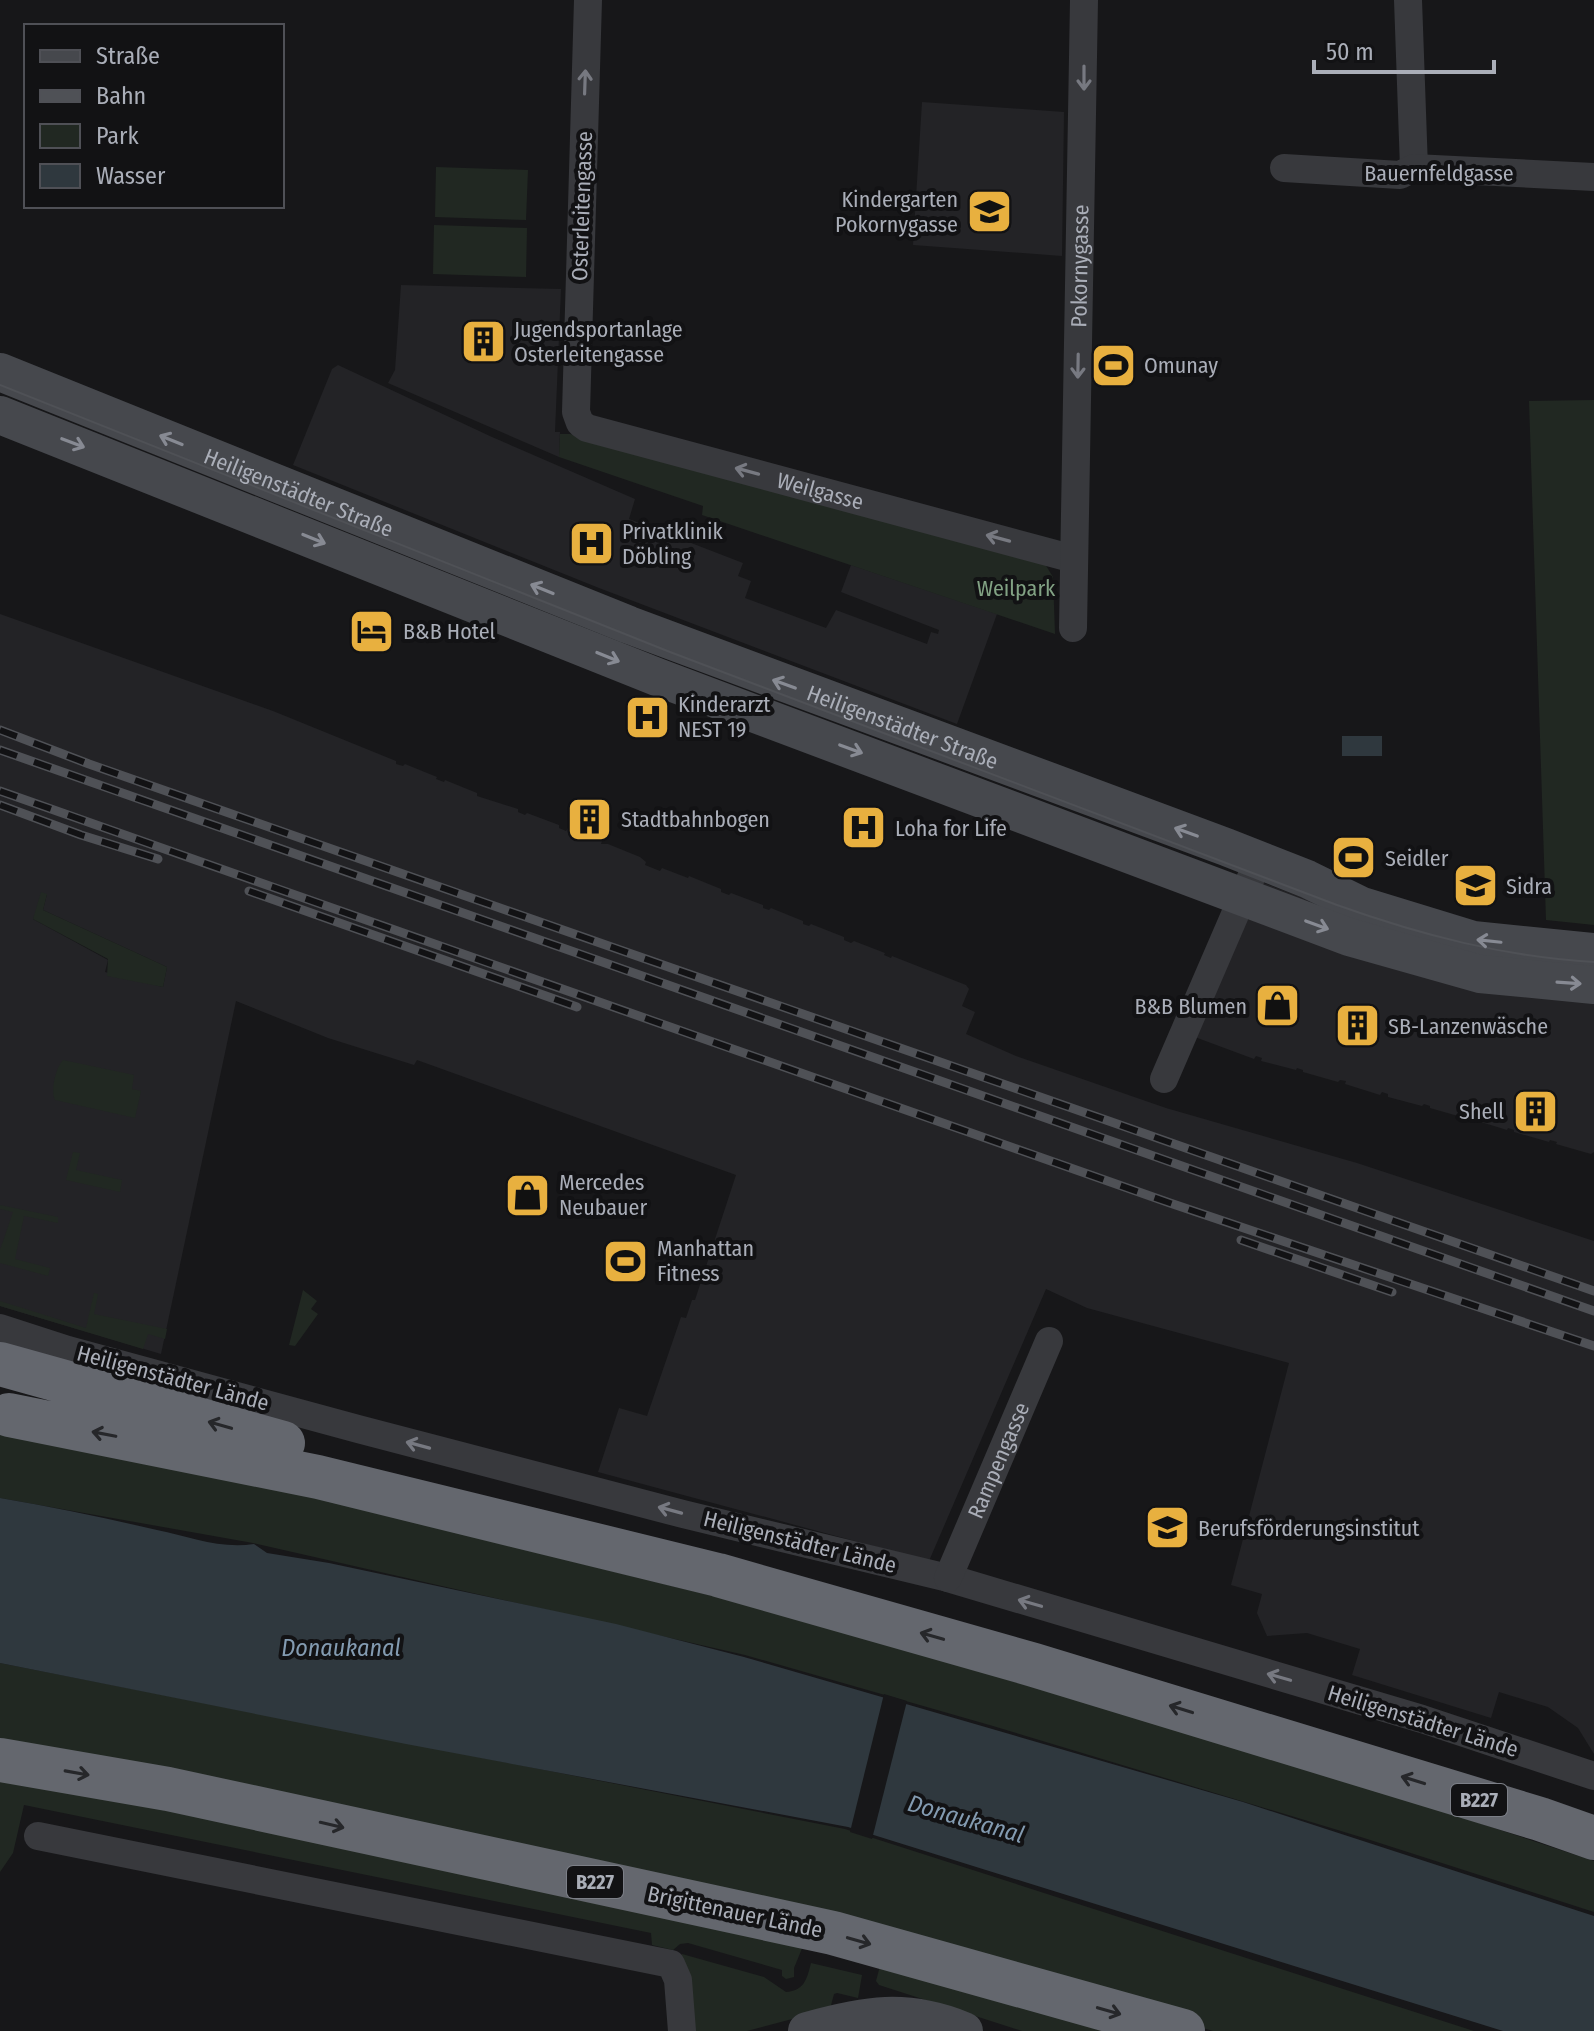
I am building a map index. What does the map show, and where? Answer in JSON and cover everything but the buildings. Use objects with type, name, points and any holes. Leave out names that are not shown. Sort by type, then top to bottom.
[{"type":"highway","points":[[0,1364],[421,1480],[718,1575]]},
{"type":"highway","name":"B227","points":[[9,1415],[318,1477],[718,1575],[1034,1665],[1525,1814],[1594,1838]]},
{"type":"highway","name":"Brigittenauer Lände","points":[[0,1760],[168,1789],[833,1933],[1183,2031]]},
{"type":"main road","name":"Heiligenstädter Straße","points":[[0,372],[629,625],[1259,859],[1362,906],[1473,940],[1594,952]]},
{"type":"main road","name":"Heiligenstädter Straße","points":[[0,415],[657,677],[1349,937],[1480,974],[1594,985]]},
{"type":"main road","points":[[807,2031],[875,2016],[907,2015],[939,2021],[964,2031]]},
{"type":"street","name":"Osterleitengasse","points":[[576,412],[588,0]]},
{"type":"street","name":"Pokornygasse","points":[[1073,628],[1084,0]]},
{"type":"street","points":[[1408,0],[1414,168]]},
{"type":"street","name":"Bauernfeldgasse","points":[[1284,168],[1400,175],[1414,168],[1594,177]]},
{"type":"street","name":"Weilgasse","points":[[576,412],[580,423],[587,428],[1074,559]]},
{"type":"street","points":[[1164,1079],[1259,859]]},
{"type":"street","name":"Heiligenstädter Lände","points":[[0,1328],[68,1350],[668,1510],[948,1578],[1407,1714],[1594,1776]]},
{"type":"street","name":"Rampengasse","points":[[948,1578],[1049,1341]]},
{"type":"street","points":[[38,1836],[671,1964],[678,1980],[682,2031]]},
{"type":"shaded area","name":"Kindergarten Pokornygasse","points":[[922,102],[1064,112],[1062,256],[913,245]]},
{"type":"shaded area","points":[[401,285],[561,289],[555,432],[560,432],[559,457],[388,383],[395,370]]},
{"type":"shaded area","name":"Privatklinik Döbling","points":[[338,365],[635,499],[629,519],[743,563],[738,576],[751,581],[745,598],[826,628],[836,610],[927,644],[931,632],[938,634],[939,630],[841,592],[851,565],[997,614],[957,724],[599,588],[293,465],[332,369]]},
{"type":"shaded area","points":[[0,614],[273,711],[396,761],[396,764],[405,764],[477,793],[477,796],[518,809],[525,815],[527,813],[559,825],[566,831],[568,828],[602,841],[601,844],[640,857],[646,862],[645,865],[660,871],[662,868],[689,876],[721,889],[721,892],[763,905],[769,910],[771,908],[803,921],[803,924],[811,924],[844,937],[851,943],[854,941],[966,985],[969,989],[962,1006],[975,1012],[966,1034],[1016,1056],[1166,1108],[1357,1163],[1594,1241],[1594,1754],[1578,1728],[1548,1707],[1499,1692],[1491,1718],[1352,1675],[1360,1649],[1307,1633],[1267,1636],[1257,1613],[1262,1594],[1231,1585],[1289,1363],[1087,1308],[1046,1289],[929,1561],[598,1472],[619,1408],[647,1416],[681,1317],[686,1318],[692,1300],[695,1300],[736,1175],[417,1060],[414,1065],[328,1038],[236,1001],[161,1354],[0,1306]],"holes":[[[47,894],[43,910],[167,967],[163,987],[105,972],[108,960],[33,919]]]},
{"type":"shaded area","points":[[1251,878],[1335,910],[1594,967],[1594,1152],[1591,1154],[1472,1117],[1465,1118],[1424,1104],[1388,1097],[1382,1092],[1380,1095],[1345,1084],[1346,1081],[1338,1082],[1297,1068],[1261,1061],[1262,1058],[1256,1056],[1254,1059],[1184,1033]]},
{"type":"green space","points":[[436,167],[528,170],[526,220],[435,217]]},
{"type":"green space","points":[[434,225],[527,228],[526,277],[433,274]]},
{"type":"green space","points":[[1594,400],[1594,925],[1546,920],[1529,401]]},
{"type":"green space","name":"Weilpark","points":[[560,434],[570,434],[1045,564],[1053,577],[1055,634],[702,515],[703,506],[559,457]]},
{"type":"green space","points":[[41,892],[47,894],[43,910],[167,967],[163,987],[107,976],[108,959],[33,919]]},
{"type":"green space","points":[[63,1060],[134,1075],[132,1089],[141,1091],[135,1118],[55,1100],[54,1079]]},
{"type":"green space","points":[[73,1152],[80,1153],[76,1170],[122,1180],[120,1192],[66,1180]]},
{"type":"green space","points":[[0,1205],[58,1217],[58,1223],[24,1216],[15,1259],[50,1268],[48,1276],[0,1263],[0,1250],[13,1212],[0,1209]]},
{"type":"green space","points":[[303,1290],[317,1301],[311,1309],[318,1314],[295,1346],[289,1345]]},
{"type":"green space","points":[[94,1293],[98,1294],[94,1314],[167,1329],[165,1339],[148,1334],[143,1349],[0,1306],[0,1301],[86,1328]]},
{"type":"green space","points":[[0,1428],[130,1452],[785,1614],[1345,1779],[1594,1861],[1594,1912],[1364,1838],[745,1655],[253,1543],[0,1498]]},
{"type":"green space","points":[[0,1663],[845,1829],[1474,2031],[1213,2031],[922,1946],[0,1749]]},
{"type":"green space","points":[[0,1775],[803,1946],[794,1968],[794,1977],[786,1979],[782,1976],[782,1970],[688,1943],[680,1944],[673,1950],[652,1945],[651,1933],[24,1805],[13,1853],[0,1872]]},
{"type":"green space","points":[[682,1954],[764,1977],[786,1992],[801,1987],[811,1963],[862,1975],[858,1998],[837,1993],[830,2009],[747,2031],[692,2031]]},
{"type":"green space","points":[[880,1966],[1126,2031],[1022,2031],[879,1985],[876,1981]]},
{"type":"water","points":[[1342,736],[1382,736],[1382,756],[1342,756]]},
{"type":"water","name":"Donaukanal","points":[[0,1498],[205,1542],[254,1544],[267,1553],[329,1563],[616,1624],[744,1657],[1243,1802],[1594,1916],[1594,2031],[1503,2031],[848,1827],[406,1744],[0,1663]]},
{"type":"pier","points":[[884,1694],[907,1701],[872,1839],[850,1832]]},
{"type":"tram line","points":[[0,385],[670,652],[1337,905],[1464,943],[1528,955],[1594,962]]},
{"type":"railway","points":[[0,730],[89,764],[1594,1291]]},
{"type":"railway","points":[[0,750],[1594,1311]]},
{"type":"railway","points":[[0,791],[1170,1203],[1594,1346]]},
{"type":"railway","points":[[0,805],[158,859]]},
{"type":"railway","points":[[249,891],[577,1007]]},
{"type":"railway","points":[[1241,1240],[1392,1292]]},
{"type":"place","name":"Kindergarten Pokornygasse","points":[[989,212]]},
{"type":"place","name":"Jugendsportanlage Osterleitengasse","points":[[483,342]]},
{"type":"place","name":"Omunay","points":[[1113,365]]},
{"type":"place","name":"Privatklinik Döbling","points":[[591,544]]},
{"type":"place","name":"B&B Hotel","points":[[372,631]]},
{"type":"place","name":"Kinderarzt NEST 19","points":[[647,717]]},
{"type":"place","name":"Stadtbahnbogen","points":[[590,819]]},
{"type":"place","name":"Loha for Life","points":[[864,828]]},
{"type":"place","name":"Seidler","points":[[1354,858]]},
{"type":"place","name":"Sidra","points":[[1475,886]]},
{"type":"place","name":"B&B Blumen","points":[[1278,1006]]},
{"type":"place","name":"SB-Lanzenwäsche","points":[[1357,1026]]},
{"type":"place","name":"Shell","points":[[1535,1111]]},
{"type":"place","name":"Mercedes Neubauer","points":[[528,1195]]},
{"type":"place","name":"Manhattan Fitness","points":[[626,1261]]},
{"type":"place","name":"Berufsförderungsinstitut","points":[[1167,1528]]}]
